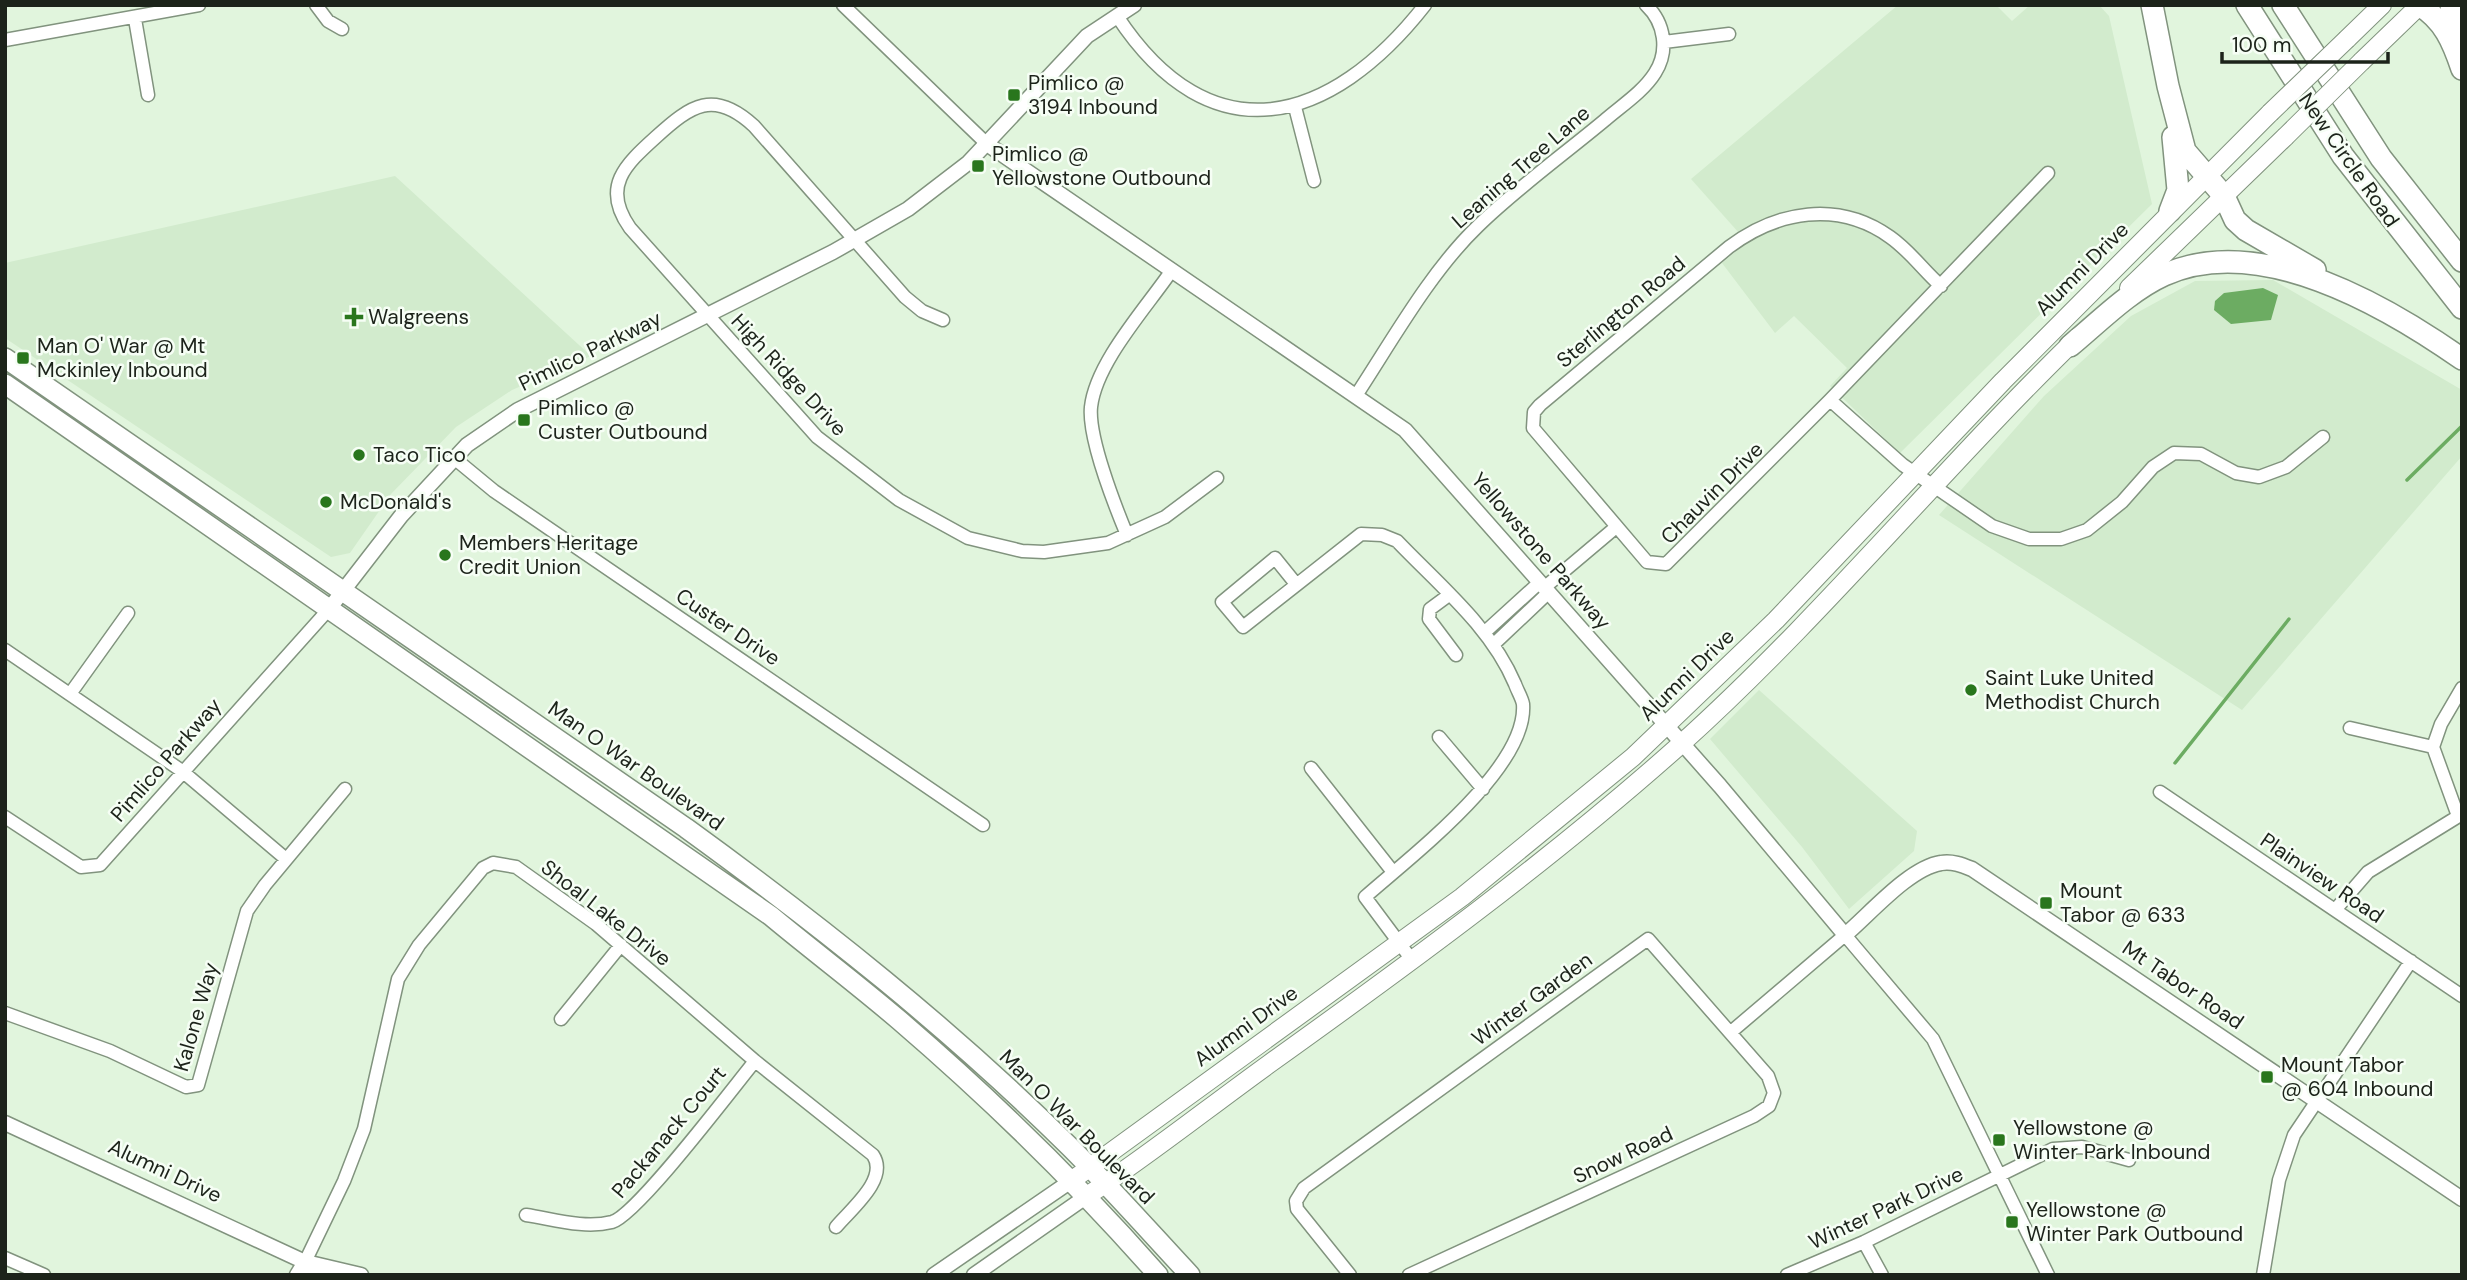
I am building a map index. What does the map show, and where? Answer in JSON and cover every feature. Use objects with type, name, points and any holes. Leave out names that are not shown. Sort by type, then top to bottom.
[{"type":"highway","points":[[2152,5],[2168,86],[2185,151],[2224,196],[2235,220],[2246,230],[2462,359]]},
{"type":"highway","name":"New Circle Road","points":[[2247,5],[2343,156],[2462,308]]},
{"type":"highway","name":"New Circle Road","points":[[2283,5],[2352,116],[2462,261]]},
{"type":"highway","points":[[2420,5],[2431,12],[2447,30],[2462,67]]},
{"type":"highway","points":[[2451,5],[2462,67]]},
{"type":"highway","points":[[2168,86],[2178,181],[2177,198],[2170,211]]},
{"type":"highway","points":[[2070,346],[2141,288],[2188,267],[2209,263],[2234,262],[2282,268],[2386,313]]},
{"type":"main road","name":"Alumni Drive","points":[[1071,1181],[1511,859],[1667,726],[1776,620],[2170,211],[2382,5]]},
{"type":"main road","name":"Alumni Drive","points":[[1087,1196],[1534,868],[1682,743],[1792,635],[1933,485],[2070,346],[2420,5]]},
{"type":"main road","name":"Man O War Boulevard","points":[[5,358],[686,828],[789,904],[927,1015],[1090,1167],[1190,1275]]},
{"type":"main road","name":"Man O War Boulevard","points":[[5,384],[771,916],[902,1022],[1087,1196],[1158,1275]]},
{"type":"street","points":[[5,40],[135,19],[199,5]]},
{"type":"street","points":[[316,5],[328,22],[342,29]]},
{"type":"street","name":"Yellowstone Parkway","points":[[843,5],[987,144],[1357,394],[1420,444],[1682,743],[1933,1039],[2048,1275]]},
{"type":"street","name":"Pimlico Parkway","points":[[5,817],[71,862],[81,867],[93,868],[112,854],[182,771],[344,592],[401,516],[454,458],[518,410],[855,241],[908,209],[968,163],[1071,53],[1134,5]]},
{"type":"street","points":[[1117,16],[1148,56],[1177,80],[1208,98],[1247,111],[1295,107],[1329,93],[1352,79],[1396,41],[1425,5]]},
{"type":"street","points":[[1646,5],[1657,19],[1664,42],[1729,34]]},
{"type":"street","points":[[135,19],[148,95]]},
{"type":"street","name":"Leaning Tree Lane","points":[[1357,394],[1457,248],[1491,213],[1648,82],[1658,67],[1664,42]]},
{"type":"street","name":"High Ridge Drive","points":[[943,320],[922,311],[905,297],[740,113],[719,105],[694,107],[682,113],[632,158],[618,183],[617,194],[622,216],[630,228],[832,450],[899,500],[949,530],[987,544],[1044,552],[1091,547],[1127,535],[1165,517],[1217,478]]},
{"type":"street","points":[[1295,107],[1314,181]]},
{"type":"street","name":"Chauvin Drive","points":[[1615,528],[1647,562],[1661,565],[1671,562],[2048,173]]},
{"type":"street","name":"Sterlington Road","points":[[1615,528],[1536,435],[1533,428],[1534,412],[1745,235],[1761,225],[1796,214],[1818,213],[1858,220],[1892,238],[1941,286]]},
{"type":"street","points":[[1127,535],[1094,432],[1091,409],[1104,369],[1172,270]]},
{"type":"street","points":[[1830,400],[1915,473],[1992,526],[2011,535],[2029,539],[2061,538],[2087,530],[2103,520],[2153,467],[2174,453],[2201,454],[2235,473],[2259,477],[2286,467],[2323,437]]},
{"type":"street","name":"Custer Drive","points":[[454,458],[494,491],[983,825]]},
{"type":"street","points":[[1485,632],[1545,587],[1615,528]]},
{"type":"street","points":[[1296,584],[1275,558],[1222,602],[1243,628],[1362,534],[1382,535],[1396,541],[1485,632],[1494,644],[1523,703],[1516,736],[1504,762],[1483,789],[1365,897],[1412,960]]},
{"type":"street","points":[[1494,644],[1545,587]]},
{"type":"street","points":[[1449,595],[1430,609],[1429,620],[1456,655]]},
{"type":"street","points":[[69,694],[128,612]]},
{"type":"street","points":[[5,650],[182,771],[286,859]]},
{"type":"street","points":[[2334,910],[2368,872],[2460,815],[2432,747],[2441,724],[2462,688]]},
{"type":"street","points":[[2350,728],[2432,747]]},
{"type":"street","points":[[1439,737],[1483,789]]},
{"type":"street","points":[[1311,768],[1393,872]]},
{"type":"street","name":"Kalone Way","points":[[5,1013],[110,1051],[186,1087],[195,1087],[203,1076],[247,911],[286,859],[345,789]]},
{"type":"street","name":"Plainview Road","points":[[2160,792],[2462,996]]},
{"type":"street","name":"Shoal Lake Drive","points":[[305,1262],[344,1181],[364,1129],[398,979],[419,945],[483,869],[493,863],[516,867],[621,946],[877,1162],[874,1181],[836,1227]]},
{"type":"street","name":"Mt Tabor Road","points":[[1846,935],[1916,873],[1938,863],[1961,864],[1995,883],[2462,1199]]},
{"type":"street","points":[[1731,1032],[1846,935]]},
{"type":"street","name":"Winter Garden","points":[[1350,1275],[1297,1209],[1296,1201],[1304,1188],[1647,939],[1731,1032]]},
{"type":"street","points":[[561,1019],[621,946]]},
{"type":"street","points":[[2263,1275],[2287,1153],[2294,1135],[2410,961]]},
{"type":"street","name":"Snow Road","points":[[1409,1275],[1763,1111],[1773,1098],[1772,1082],[1731,1032]]},
{"type":"street","name":"Packanack Court","points":[[526,1215],[579,1223],[620,1219],[642,1199],[755,1061]]},
{"type":"street","name":"Alumni Drive","points":[[5,1123],[305,1262],[323,1275]]},
{"type":"street","name":"Winter Park Drive","points":[[1787,1275],[1864,1242],[2053,1149],[2068,1146],[2129,1160]]},
{"type":"street","name":"Alumni Drive","points":[[934,1275],[1071,1181]]},
{"type":"street","name":"Alumni Drive","points":[[974,1275],[1087,1196]]},
{"type":"street","points":[[1864,1242],[1882,1275]]},
{"type":"street","points":[[5,1258],[44,1275]]},
{"type":"street","points":[[297,1275],[305,1262]]},
{"type":"street","name":"Alumni Drive","points":[[305,1262],[361,1275]]},
{"type":"shaded area","points":[[1898,5],[1996,5],[2012,21],[2030,5],[2099,5],[2109,16],[2152,204],[1900,453],[1830,386],[1847,368],[1794,316],[1775,333],[1722,263],[1747,242],[1691,179]]},
{"type":"shaded area","points":[[395,176],[591,356],[512,390],[456,427],[391,494],[350,553],[331,557],[5,338],[5,263]]},
{"type":"shaded area","points":[[2273,280],[2462,390],[2462,456],[2242,710],[1939,515],[2044,396],[2131,316],[2195,281]]},
{"type":"shaded area","points":[[2263,288],[2278,295],[2271,320],[2231,324],[2214,310],[2215,301],[2224,293]]},
{"type":"shaded area","points":[[1759,690],[1917,831],[1914,851],[1849,909],[1802,847],[1710,739]]},
{"type":"waterway","points":[[2407,480],[2462,426]]},
{"type":"waterway","points":[[2175,763],[2289,619]]},
{"type":"place","name":"Pimlico @ 3194 Inbound","points":[[1014,95]]},
{"type":"place","name":"Pimlico @ Yellowstone Outbound","points":[[978,166]]},
{"type":"place","name":"Walgreens","points":[[354,317]]},
{"type":"place","name":"Man O' War @ Mt Mckinley Inbound","points":[[23,358]]},
{"type":"place","name":"Pimlico @ Custer Outbound","points":[[524,420]]},
{"type":"place","name":"Taco Tico","points":[[359,455]]},
{"type":"place","name":"McDonald's","points":[[326,502]]},
{"type":"place","name":"Members Heritage Credit Union","points":[[445,555]]},
{"type":"place","name":"Saint Luke United Methodist Church","points":[[1971,690]]},
{"type":"place","name":"Mount Tabor @ 633","points":[[2046,903]]},
{"type":"place","name":"Mount Tabor @ 604 Inbound","points":[[2267,1077]]},
{"type":"place","name":"Yellowstone @ Winter Park Inbound","points":[[1999,1140]]},
{"type":"place","name":"Yellowstone @ Winter Park Outbound","points":[[2012,1222]]}]
